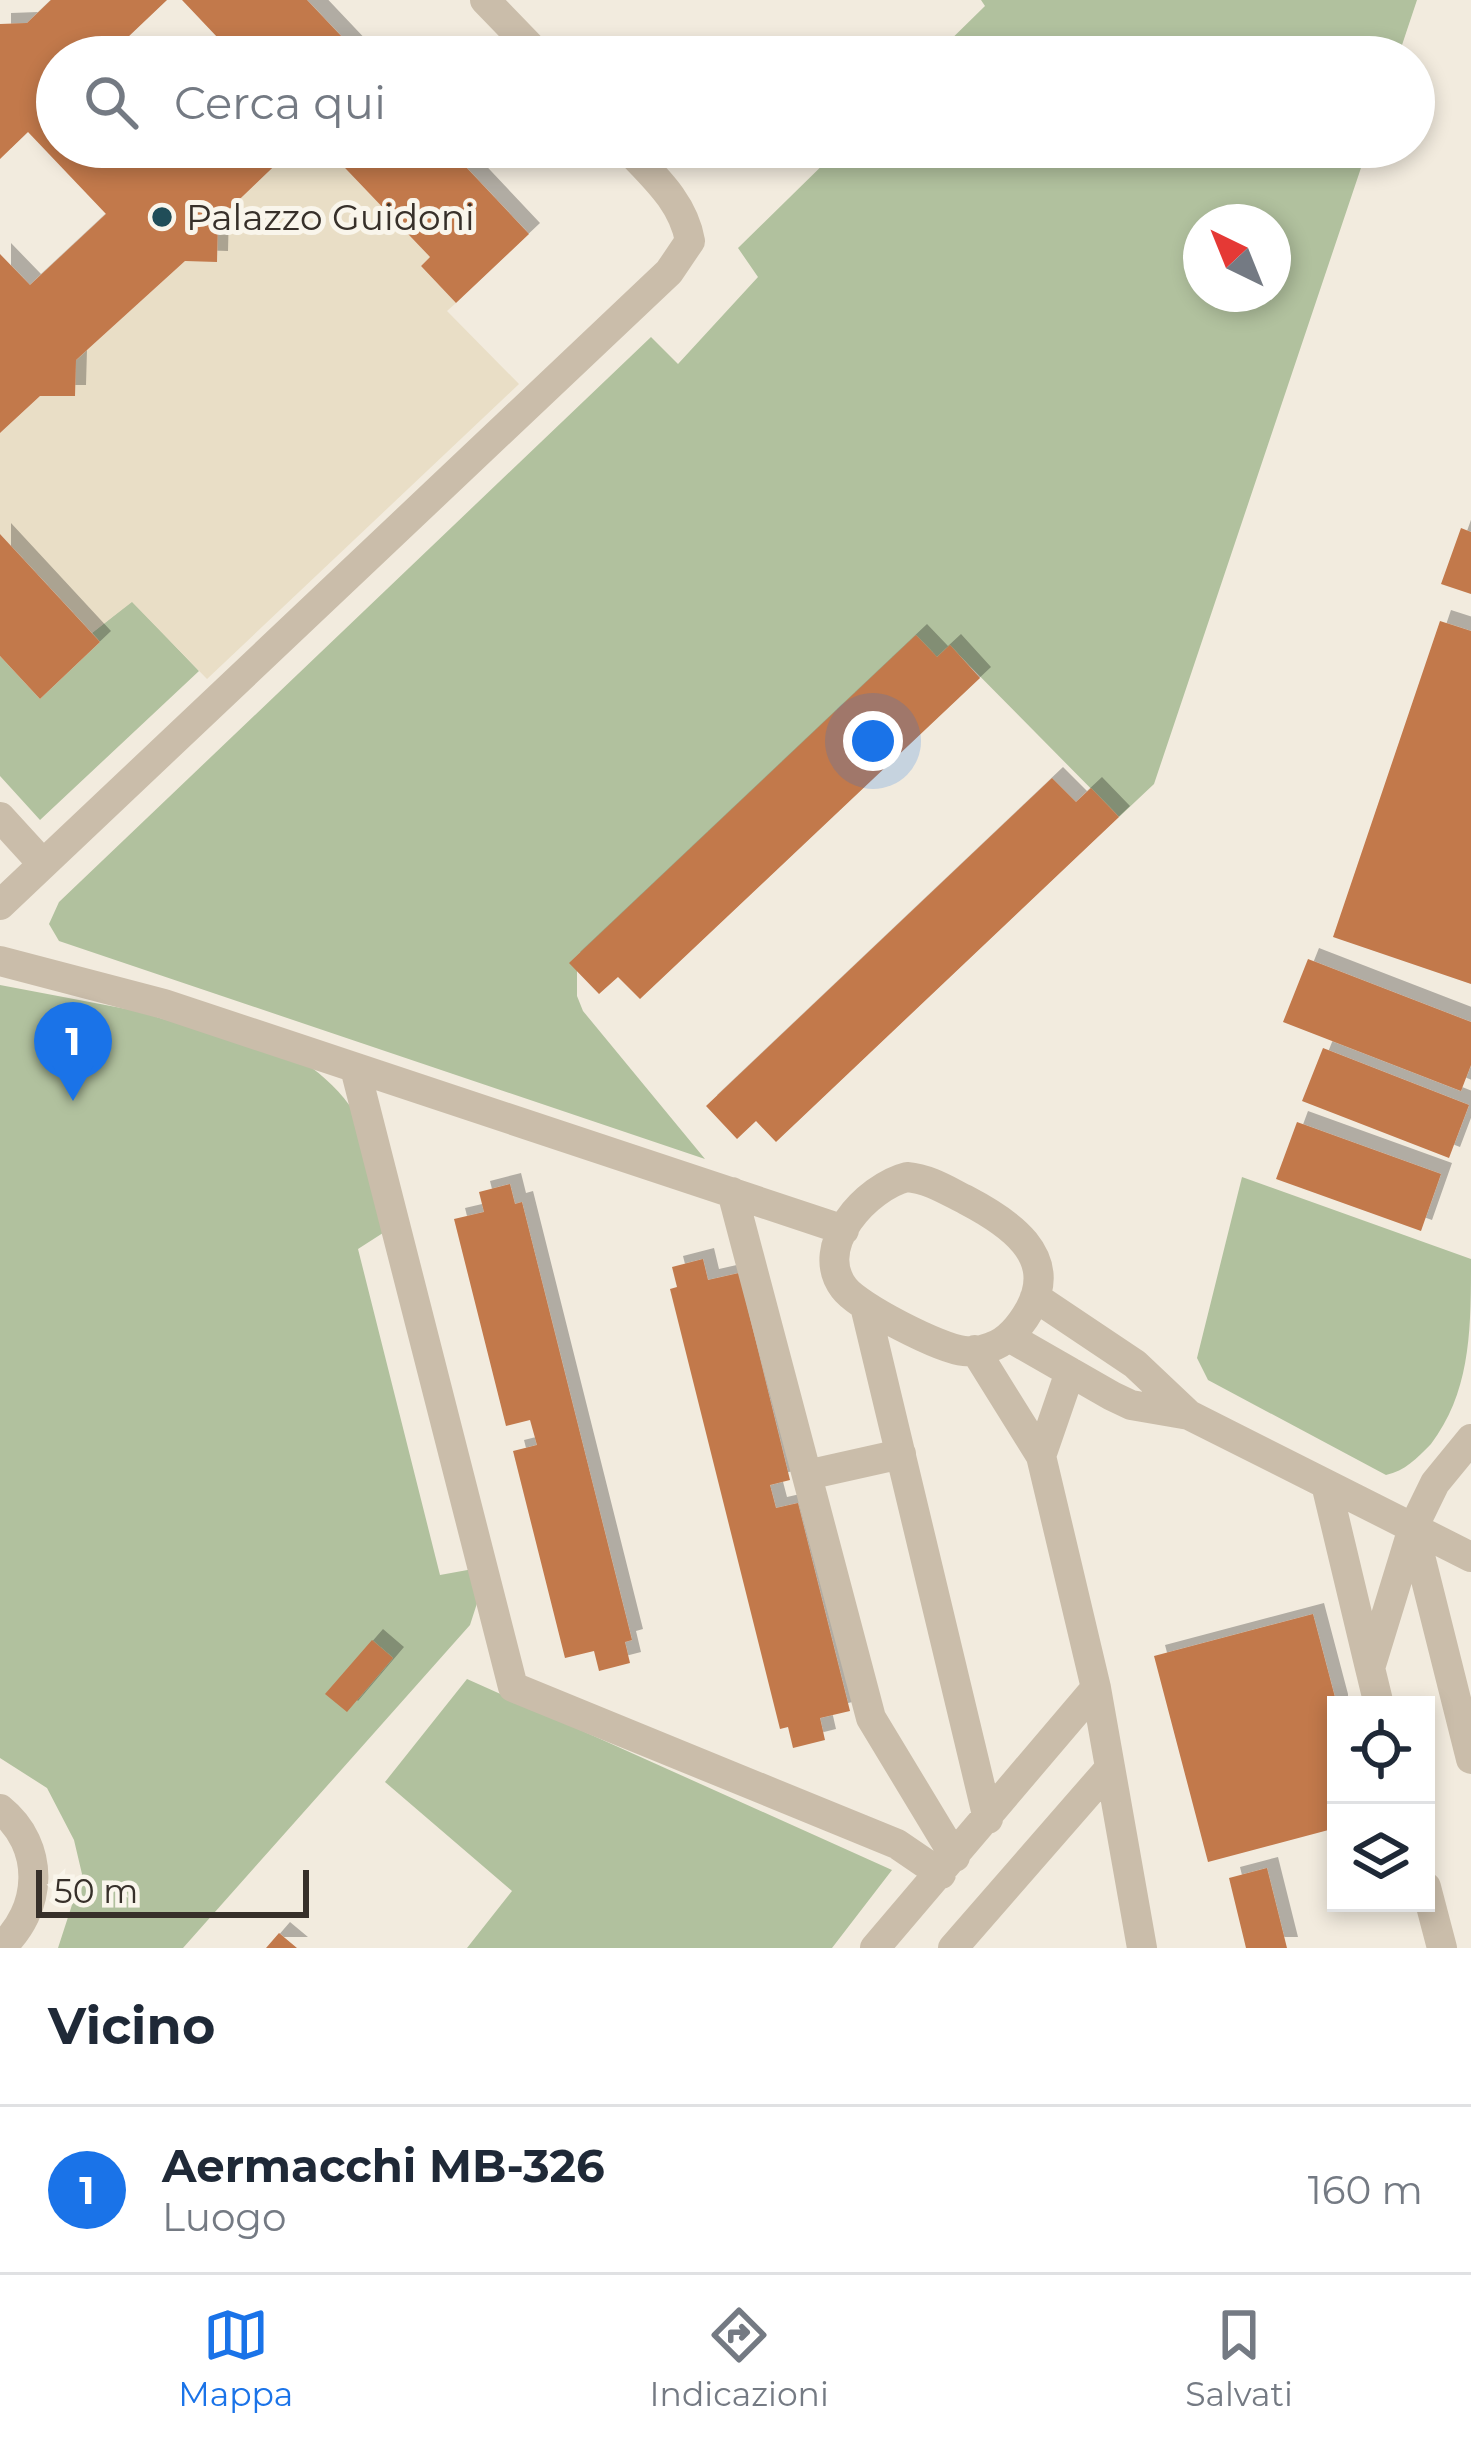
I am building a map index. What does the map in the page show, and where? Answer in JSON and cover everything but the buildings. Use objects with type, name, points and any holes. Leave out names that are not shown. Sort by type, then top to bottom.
[{"type":"lane","points":[[485,0],[519,36]]},
{"type":"lane","points":[[0,904],[669,272],[690,241],[686,220],[646,168]]},
{"type":"lane","points":[[0,817],[43,864]]},
{"type":"lane","points":[[0,961],[164,1004],[844,1230]]},
{"type":"lane","points":[[355,1068],[513,1687],[948,1866]]},
{"type":"lane","points":[[907,1178],[930,1181],[1018,1232],[1038,1268],[1035,1297],[1009,1337],[988,1348],[951,1348],[865,1306],[843,1288],[836,1250],[863,1202],[878,1190],[907,1178]]},
{"type":"lane","points":[[732,1192],[871,1718],[948,1866]]},
{"type":"lane","points":[[1035,1297],[1135,1364],[1189,1415],[1471,1557]]},
{"type":"lane","points":[[865,1306],[988,1819]]},
{"type":"lane","points":[[1009,1337],[1131,1405],[1189,1415]]},
{"type":"lane","points":[[975,1350],[1042,1456],[1096,1688],[1142,1948]]},
{"type":"lane","points":[[1042,1456],[1070,1372]]},
{"type":"lane","points":[[1370,1668],[1413,1528],[1435,1483],[1471,1439]]},
{"type":"lane","points":[[807,1475],[901,1454]]},
{"type":"lane","points":[[1326,1484],[1377,1696]]},
{"type":"lane","points":[[1413,1528],[1471,1759]]},
{"type":"lane","points":[[891,1942],[1096,1688]]},
{"type":"lane","points":[[953,1948],[1110,1768]]},
{"type":"lane","points":[[0,1809],[26,1842],[34,1873],[24,1920],[3,1947]]},
{"type":"lane","points":[[1433,1912],[1442,1948]]},
{"type":"green space","points":[[981,0],[1417,0],[1405,36],[954,36],[985,6]]},
{"type":"green space","points":[[820,168],[1361,168],[1154,784],[1119,817],[950,646],[577,970],[577,996],[583,1011],[705,1159],[59,941],[49,924],[59,902],[651,337],[678,364],[758,277],[738,248]]},
{"type":"green space","points":[[132,601],[199,671],[40,820],[0,776],[0,656],[40,699],[100,642],[92,633]]},
{"type":"green space","points":[[0,985],[137,1011],[304,1062],[344,1098],[355,1113],[386,1231],[358,1249],[440,1575],[473,1569],[480,1594],[470,1625],[183,1948],[58,1948],[82,1874],[74,1840],[47,1788],[0,1758]]},
{"type":"green space","points":[[1242,1177],[1471,1259],[1469,1335],[1454,1403],[1431,1444],[1399,1470],[1386,1475],[1208,1380],[1197,1358]]},
{"type":"green space","points":[[467,1679],[892,1870],[832,1948],[467,1948],[512,1891],[385,1782]]},
{"type":"shaded area","points":[[272,168],[345,168],[430,257],[421,266],[456,303],[447,311],[519,384],[207,679],[132,602],[92,633],[0,534],[0,433],[40,396],[74,396],[76,360],[185,261],[217,261],[218,220]]},
{"type":"place","name":"Palazzo Guidoni","points":[[162,217]]},
{"type":"place","name":"Aermacchi MB-326","points":[[73,1101]]}]
